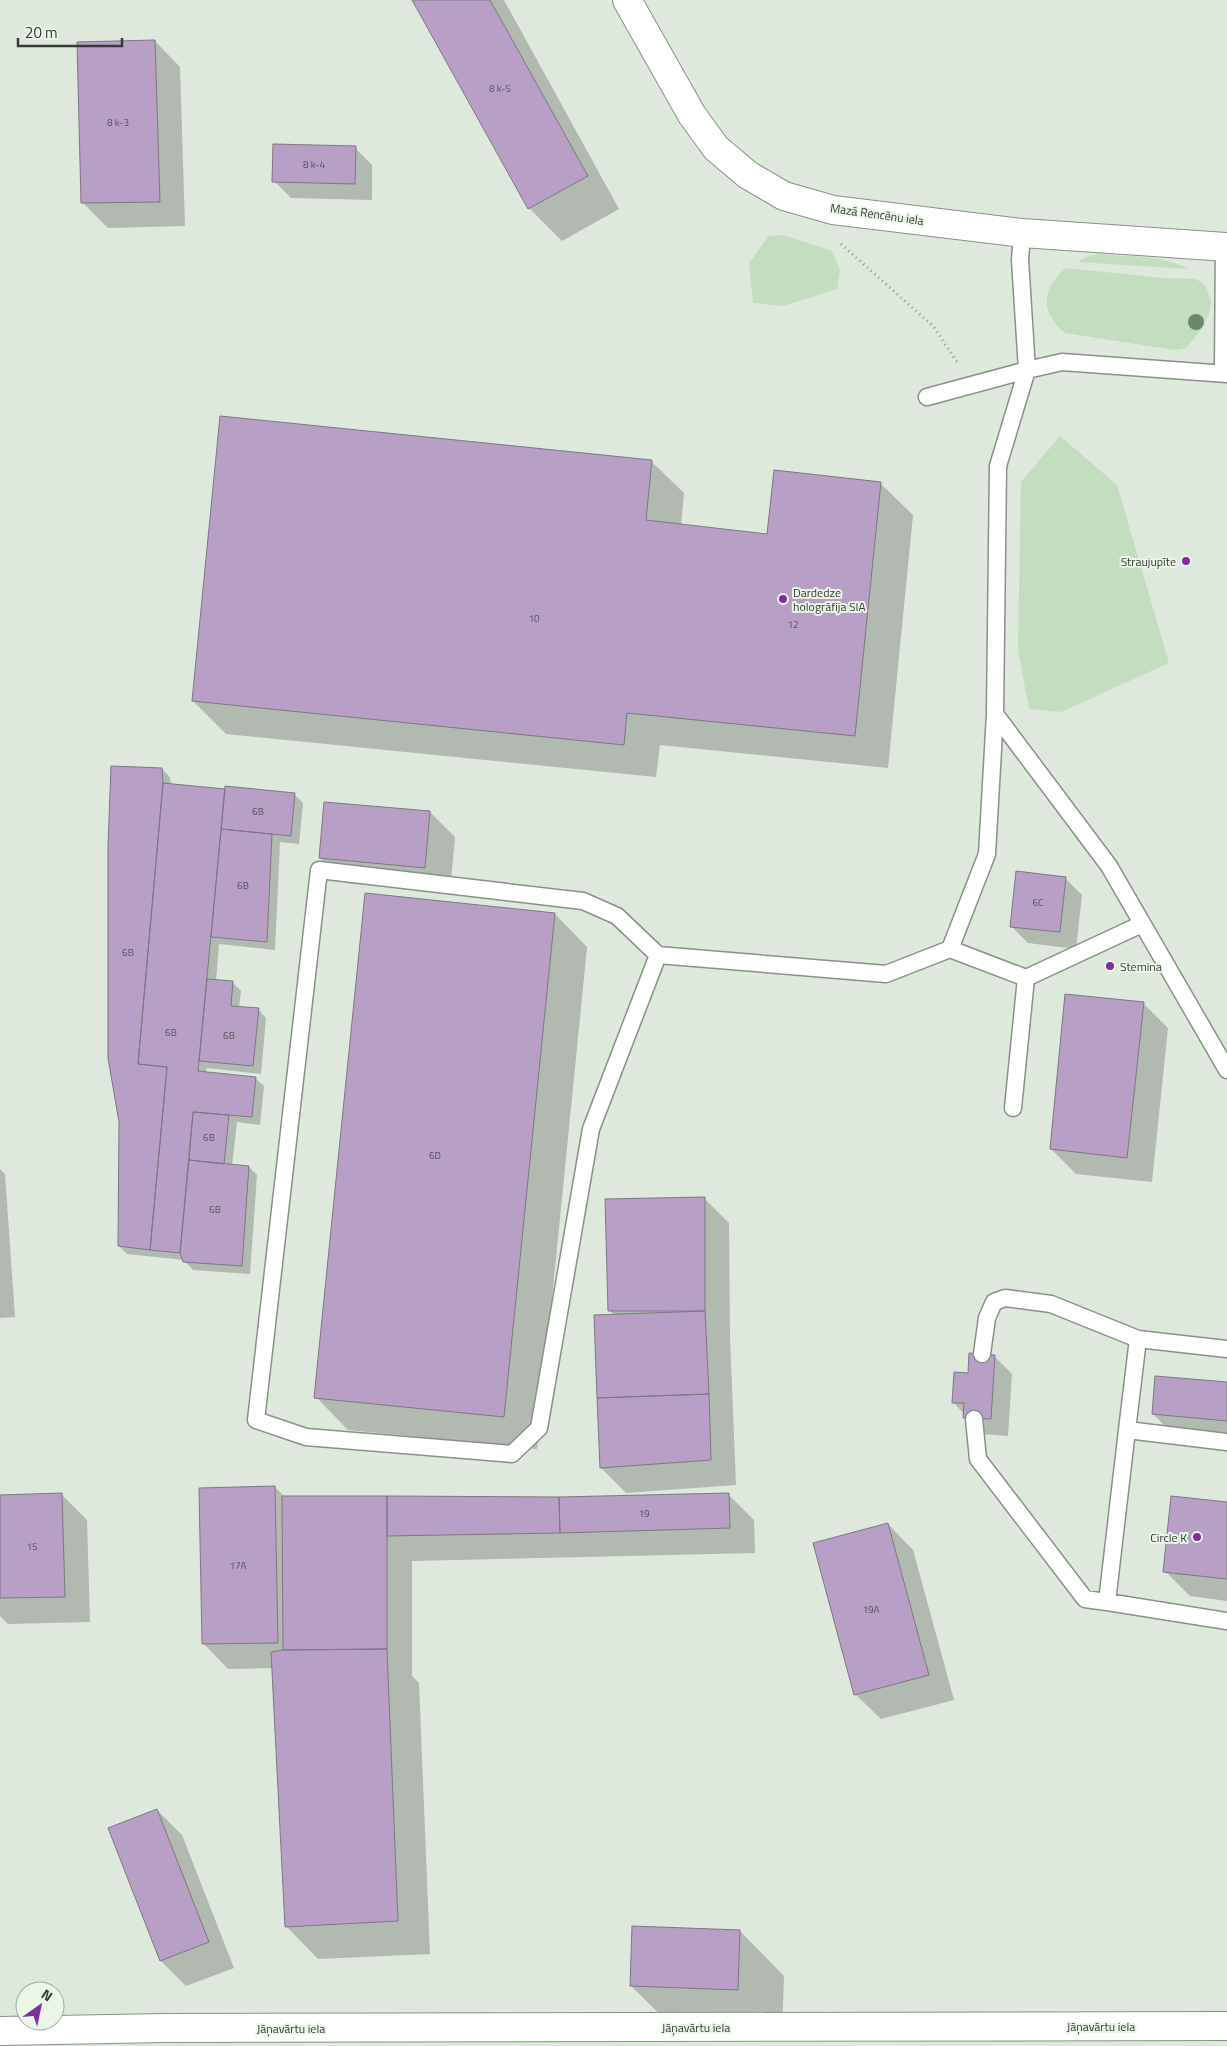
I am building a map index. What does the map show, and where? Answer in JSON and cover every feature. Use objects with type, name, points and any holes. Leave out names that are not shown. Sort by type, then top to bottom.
[{"type":"street","name":"Mazā Rencēnu iela","points":[[628,0],[692,115],[716,148],[755,179],[784,196],[832,210],[1022,233],[1226,247]]},
{"type":"street","name":"Jāņavārtu iela","points":[[0,2031],[165,2028],[1227,2026]]},
{"type":"lane","points":[[950,949],[987,854],[995,714],[998,466],[1027,370],[1020,260],[1022,233]]},
{"type":"lane","points":[[927,397],[1062,362],[1225,373],[1226,247]]},
{"type":"lane","points":[[995,714],[1109,866],[1227,1070]]},
{"type":"lane","points":[[658,955],[591,1129],[539,1428],[512,1454],[306,1438],[256,1420],[319,870],[583,901],[617,916],[658,955],[886,974],[950,949],[1026,978],[1142,924]]},
{"type":"lane","points":[[1013,1108],[1026,978]]},
{"type":"lane","points":[[982,1354],[987,1318],[990,1310],[994,1302],[1005,1298],[1051,1304],[1138,1339],[1227,1349]]},
{"type":"lane","points":[[1106,1602],[1138,1339]]},
{"type":"lane","points":[[974,1419],[978,1459],[1085,1599],[1227,1621]]},
{"type":"lane","points":[[1127,1430],[1227,1442]]},
{"type":"path","points":[[837,240],[934,327],[960,366],[970,387]]},
{"type":"green space","points":[[783,235],[832,251],[840,270],[837,289],[783,306],[753,303],[749,263],[769,236]]},
{"type":"green space","points":[[1098,254],[1145,257],[1169,261],[1188,269],[1078,262]]},
{"type":"green space","points":[[1066,268],[1163,278],[1196,279],[1205,285],[1211,301],[1209,313],[1201,330],[1186,348],[1175,350],[1065,333],[1051,317],[1047,300],[1052,284]]},
{"type":"green space","points":[[1060,436],[1117,485],[1169,663],[1061,712],[1029,709],[1018,650],[1021,482]]},
{"type":"building","points":[[412,0],[490,0],[588,176],[528,209]]},
{"type":"building","points":[[155,40],[160,202],[81,203],[77,42]]},
{"type":"building","points":[[273,144],[356,146],[355,184],[272,182]]},
{"type":"building","points":[[220,416],[652,460],[646,520],[767,534],[774,470],[881,482],[855,736],[627,713],[624,745],[192,701]]},
{"type":"building","points":[[111,766],[162,768],[163,783],[138,1064],[167,1067],[150,1250],[118,1246],[119,1122],[108,1058],[108,845]]},
{"type":"building","points":[[163,783],[225,789],[198,1071],[256,1077],[252,1117],[193,1112],[180,1253],[150,1250],[167,1067],[138,1064]]},
{"type":"building","points":[[225,786],[295,793],[291,836],[221,829]]},
{"type":"building","points":[[324,802],[430,811],[425,868],[319,858]]},
{"type":"building","points":[[221,829],[272,834],[267,942],[211,937]]},
{"type":"building","points":[[1016,871],[1066,877],[1060,932],[1010,927]]},
{"type":"building","points":[[365,893],[555,913],[504,1417],[314,1398]]},
{"type":"building","points":[[207,979],[233,981],[231,1006],[259,1008],[253,1066],[199,1061]]},
{"type":"building","points":[[1065,994],[1144,1002],[1127,1158],[1050,1149]]},
{"type":"building","points":[[193,1112],[229,1115],[224,1164],[189,1160]]},
{"type":"building","points":[[189,1160],[249,1166],[242,1266],[183,1262],[180,1253]]},
{"type":"building","points":[[705,1197],[705,1311],[608,1311],[605,1199]]},
{"type":"building","points":[[705,1311],[709,1394],[597,1398],[594,1315]]},
{"type":"building","points":[[969,1353],[995,1355],[991,1419],[963,1418],[964,1403],[952,1403],[954,1372],[968,1373]]},
{"type":"building","points":[[1155,1376],[1227,1382],[1227,1421],[1152,1414]]},
{"type":"building","points":[[709,1394],[711,1460],[600,1468],[597,1398]]},
{"type":"building","points":[[275,1486],[278,1643],[202,1644],[199,1488]]},
{"type":"building","points":[[62,1493],[65,1597],[0,1598],[0,1495]]},
{"type":"building","points":[[729,1493],[730,1528],[560,1533],[559,1497]]},
{"type":"building","points":[[282,1496],[387,1496],[387,1649],[283,1650]]},
{"type":"building","points":[[387,1496],[559,1497],[560,1533],[387,1536]]},
{"type":"building","name":"Circle K","points":[[1171,1496],[1227,1502],[1227,1579],[1163,1572]]},
{"type":"building","points":[[888,1523],[929,1675],[854,1695],[813,1543]]},
{"type":"building","points":[[387,1649],[398,1921],[285,1927],[271,1652],[283,1650]]},
{"type":"building","points":[[157,1809],[209,1942],[160,1961],[108,1828]]},
{"type":"building","points":[[632,1926],[740,1930],[738,1990],[630,1986]]},
{"type":"place","name":"Straujupīte","points":[[1186,561]]},
{"type":"place","name":"Dardedze hologrāfija SIA","points":[[783,599]]},
{"type":"place","name":"Stemina","points":[[1110,966]]},
{"type":"place","name":"Circle K","points":[[1197,1537]]}]
